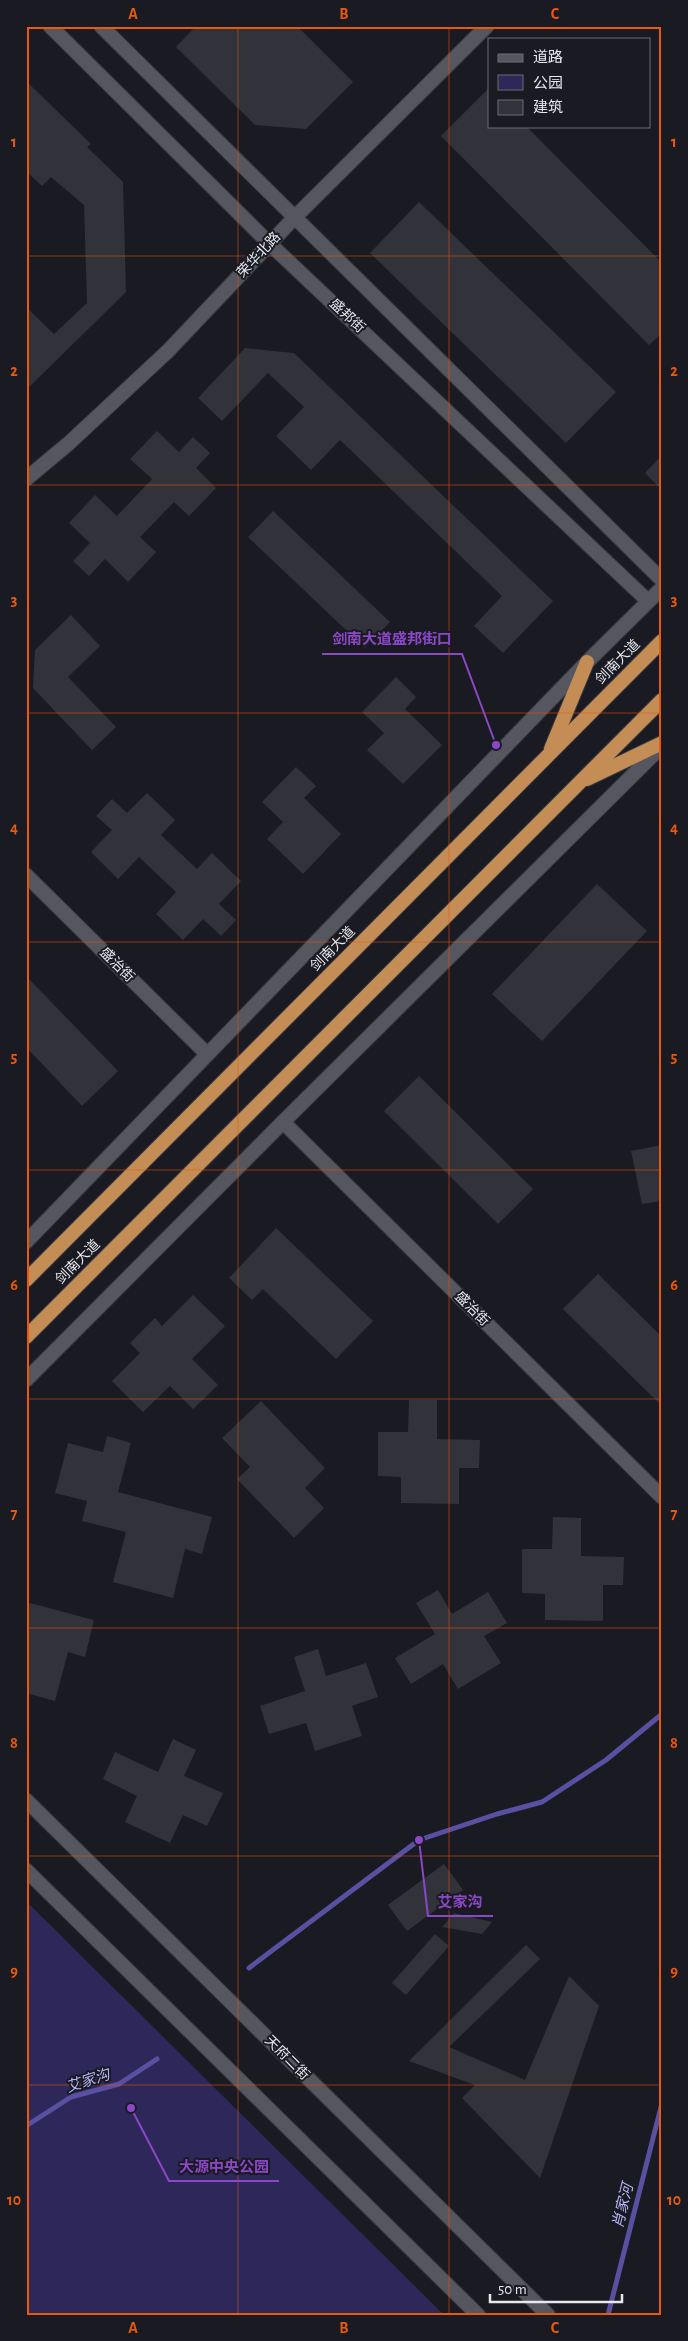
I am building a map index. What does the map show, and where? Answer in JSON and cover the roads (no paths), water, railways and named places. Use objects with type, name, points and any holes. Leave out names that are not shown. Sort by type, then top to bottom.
[{"type":"highway","name":"剑南大道","points":[[26,1280],[662,641]]},
{"type":"highway","points":[[548,756],[587,662]]},
{"type":"highway","name":"剑南大道","points":[[26,1337],[577,783],[662,700]]},
{"type":"highway","points":[[577,783],[662,745]]},
{"type":"main road","name":"盛邦街","points":[[50,26],[270,244],[648,602]]},
{"type":"main road","points":[[101,26],[662,580]]},
{"type":"main road","name":"荣华北路","points":[[26,479],[168,351],[294,218],[486,26]]},
{"type":"main road","points":[[26,1242],[587,662],[662,588]]},
{"type":"main road","points":[[26,1380],[662,745]]},
{"type":"main road","name":"盛治街","points":[[26,875],[207,1054]]},
{"type":"main road","name":"盛治街","points":[[283,1122],[662,1497]]},
{"type":"main road","name":"天府二街","points":[[26,1800],[548,2315]]},
{"type":"main road","points":[[26,1870],[478,2315]]},
{"type":"waterway","name":"艾家沟","points":[[249,1968],[419,1840],[497,1814],[542,1802],[606,1760],[662,1714]]},
{"type":"waterway","name":"艾家沟","points":[[26,2126],[71,2097],[119,2084],[157,2059]]},
{"type":"waterway","name":"肖家河","points":[[608,2315],[662,2103]]},
{"type":"place","name":"剑南大道盛邦街口","points":[[496,745]]},
{"type":"place","name":"艾家沟","points":[[419,1840]]},
{"type":"place","name":"大源中央公园","points":[[131,2108]]}]
